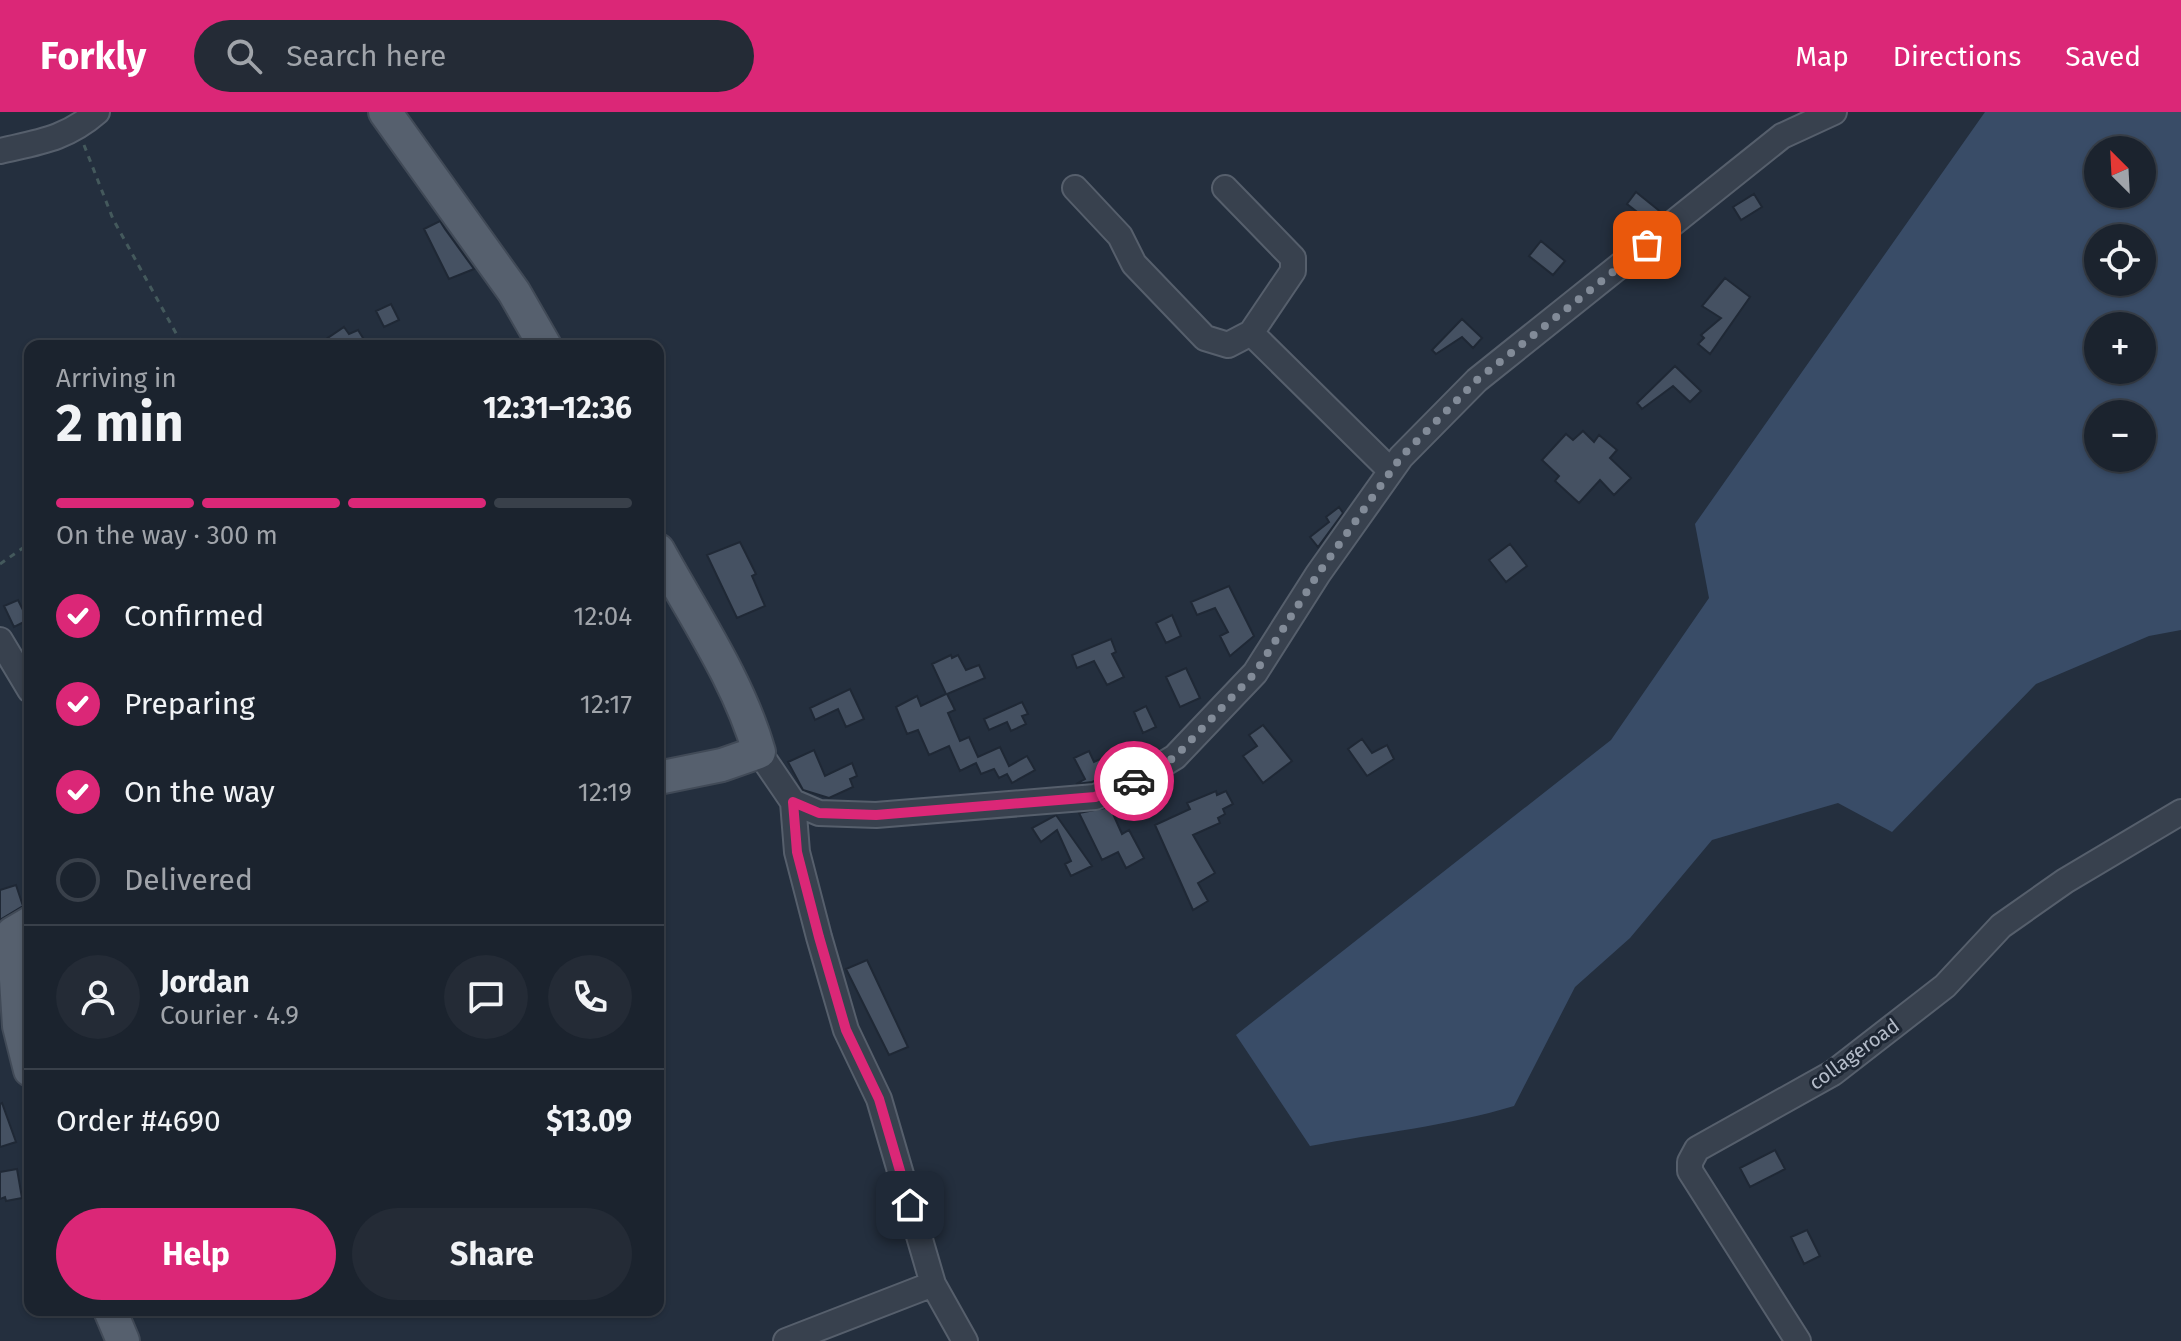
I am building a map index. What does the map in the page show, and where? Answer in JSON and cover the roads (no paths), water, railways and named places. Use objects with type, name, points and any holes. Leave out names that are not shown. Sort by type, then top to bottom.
[{"type":"main road","points":[[385,112],[514,292],[542,340]]},
{"type":"main road","points":[[664,561],[752,725],[759,752],[722,765],[664,777]]},
{"type":"main road","points":[[24,927],[13,933],[19,1026],[24,1046]]},
{"type":"main road","points":[[113,1316],[123,1341]]},
{"type":"street","points":[[0,151],[54,139],[77,129],[97,112]]},
{"type":"street","points":[[793,802],[819,813],[876,815],[1095,797],[1135,781],[1175,757],[1255,673],[1318,574],[1391,471],[1477,380],[1782,136],[1834,112]]},
{"type":"street","points":[[1075,188],[1120,236],[1134,264],[1205,338],[1228,345],[1251,333],[1293,271],[1293,258],[1225,188]]},
{"type":"street","points":[[1251,333],[1391,471]]},
{"type":"street","points":[[0,640],[24,680]]},
{"type":"street","points":[[759,752],[793,802],[797,852],[846,1030],[879,1099],[933,1284],[965,1341]]},
{"type":"street","name":"collageroad","points":[[1798,1341],[1690,1171],[1690,1162],[1697,1149],[1833,1073],[1945,986],[2001,926],[2065,881],[2181,812]]},
{"type":"street","points":[[786,1341],[933,1284]]},
{"type":"water","points":[[1985,112],[2181,112],[2181,630],[2149,636],[2036,684],[1892,832],[1838,803],[1712,840],[1630,938],[1575,987],[1514,1106],[1438,1124],[1310,1146],[1236,1035],[1611,740],[1709,598],[1695,524]]}]
